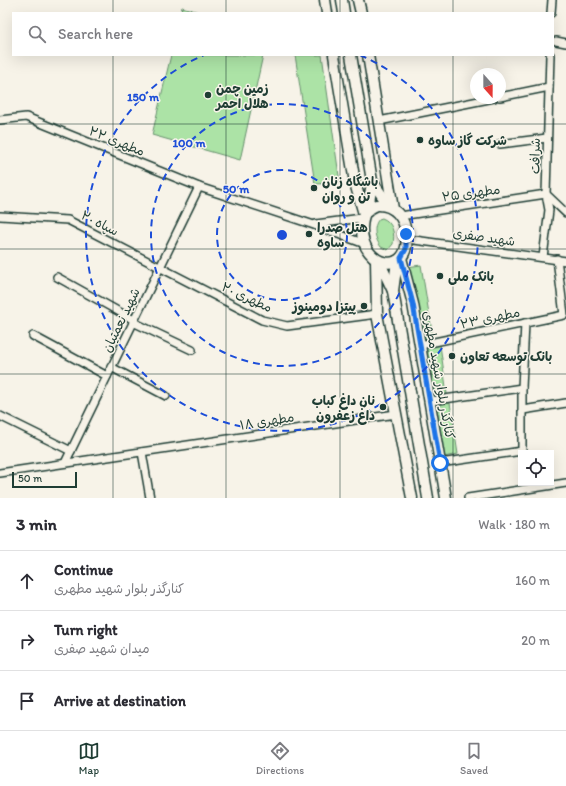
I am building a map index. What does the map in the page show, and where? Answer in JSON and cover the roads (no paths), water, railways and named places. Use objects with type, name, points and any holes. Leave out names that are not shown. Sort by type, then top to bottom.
[{"type":"street","points":[[325,0],[327,12]]},
{"type":"street","points":[[342,0],[344,12]]},
{"type":"street","points":[[358,0],[361,12]]},
{"type":"street","points":[[551,12],[552,0]]},
{"type":"street","points":[[556,41],[566,42]]},
{"type":"street","points":[[334,56],[355,183],[365,214]]},
{"type":"street","points":[[351,56],[372,181],[365,214],[365,244],[369,253],[378,261],[393,291],[428,498]]},
{"type":"street","points":[[368,56],[394,210]]},
{"type":"street","name":"شرافت","points":[[543,257],[549,210],[546,194],[550,56]]},
{"type":"street","points":[[506,96],[549,87]]},
{"type":"street","points":[[379,121],[470,103]]},
{"type":"street","name":"مطهری ۲۲","points":[[0,120],[26,117],[199,187],[314,225],[365,214]]},
{"type":"street","points":[[500,144],[547,138]]},
{"type":"street","points":[[372,181],[406,229],[407,239],[406,249],[399,259],[392,264],[378,261]]},
{"type":"street","name":"شهید نعمتیان","points":[[65,463],[199,187]]},
{"type":"street","points":[[546,194],[566,213]]},
{"type":"street","name":"مطهری ۲۵","points":[[394,210],[546,194]]},
{"type":"street","points":[[365,214],[378,205],[394,210]]},
{"type":"street","name":"سپاه ۲۰","points":[[0,216],[68,220],[160,267]]},
{"type":"street","points":[[314,225],[365,244]]},
{"type":"street","name":"شهید صفری","points":[[407,239],[566,261]]},
{"type":"street","points":[[393,291],[399,259]]},
{"type":"street","name":"کنارگذر بلوار شهید مطهری","points":[[399,259],[413,304],[446,498]]},
{"type":"street","name":"مطهری ۲۳","points":[[420,345],[564,315],[557,259]]},
{"type":"street","points":[[378,261],[377,314],[412,498]]},
{"type":"street","name":"مطهری ۲۰","points":[[160,267],[262,320],[288,326],[377,314]]},
{"type":"street","points":[[57,277],[134,321],[192,350]]},
{"type":"street","points":[[440,463],[522,451],[522,388],[525,323]]},
{"type":"street","points":[[33,336],[107,376]]},
{"type":"street","points":[[112,367],[166,396]]},
{"type":"street","points":[[430,401],[522,388]]},
{"type":"street","points":[[523,410],[566,403]]},
{"type":"street","name":"مطهری ۱۸","points":[[0,473],[396,414]]},
{"type":"street","points":[[0,416],[71,450]]},
{"type":"street","points":[[142,452],[150,498]]},
{"type":"street","points":[[468,498],[566,483]]},
{"type":"place","name":"زمین چمن هلال احمر","points":[[208,95]]},
{"type":"place","name":"شرکت گاز ساوه","points":[[420,140]]},
{"type":"place","name":"باشگاه زنان تن و روان","points":[[314,188]]},
{"type":"place","name":"هتل صدرا ساوه","points":[[309,234]]},
{"type":"place","name":"بانک ملی","points":[[440,276]]},
{"type":"place","name":"پیتزا دومینوز","points":[[364,306]]},
{"type":"place","name":"بانک توسعه تعاون","points":[[452,356]]},
{"type":"place","name":"نان داغ کباب داغ زعفرون","points":[[383,407]]}]
